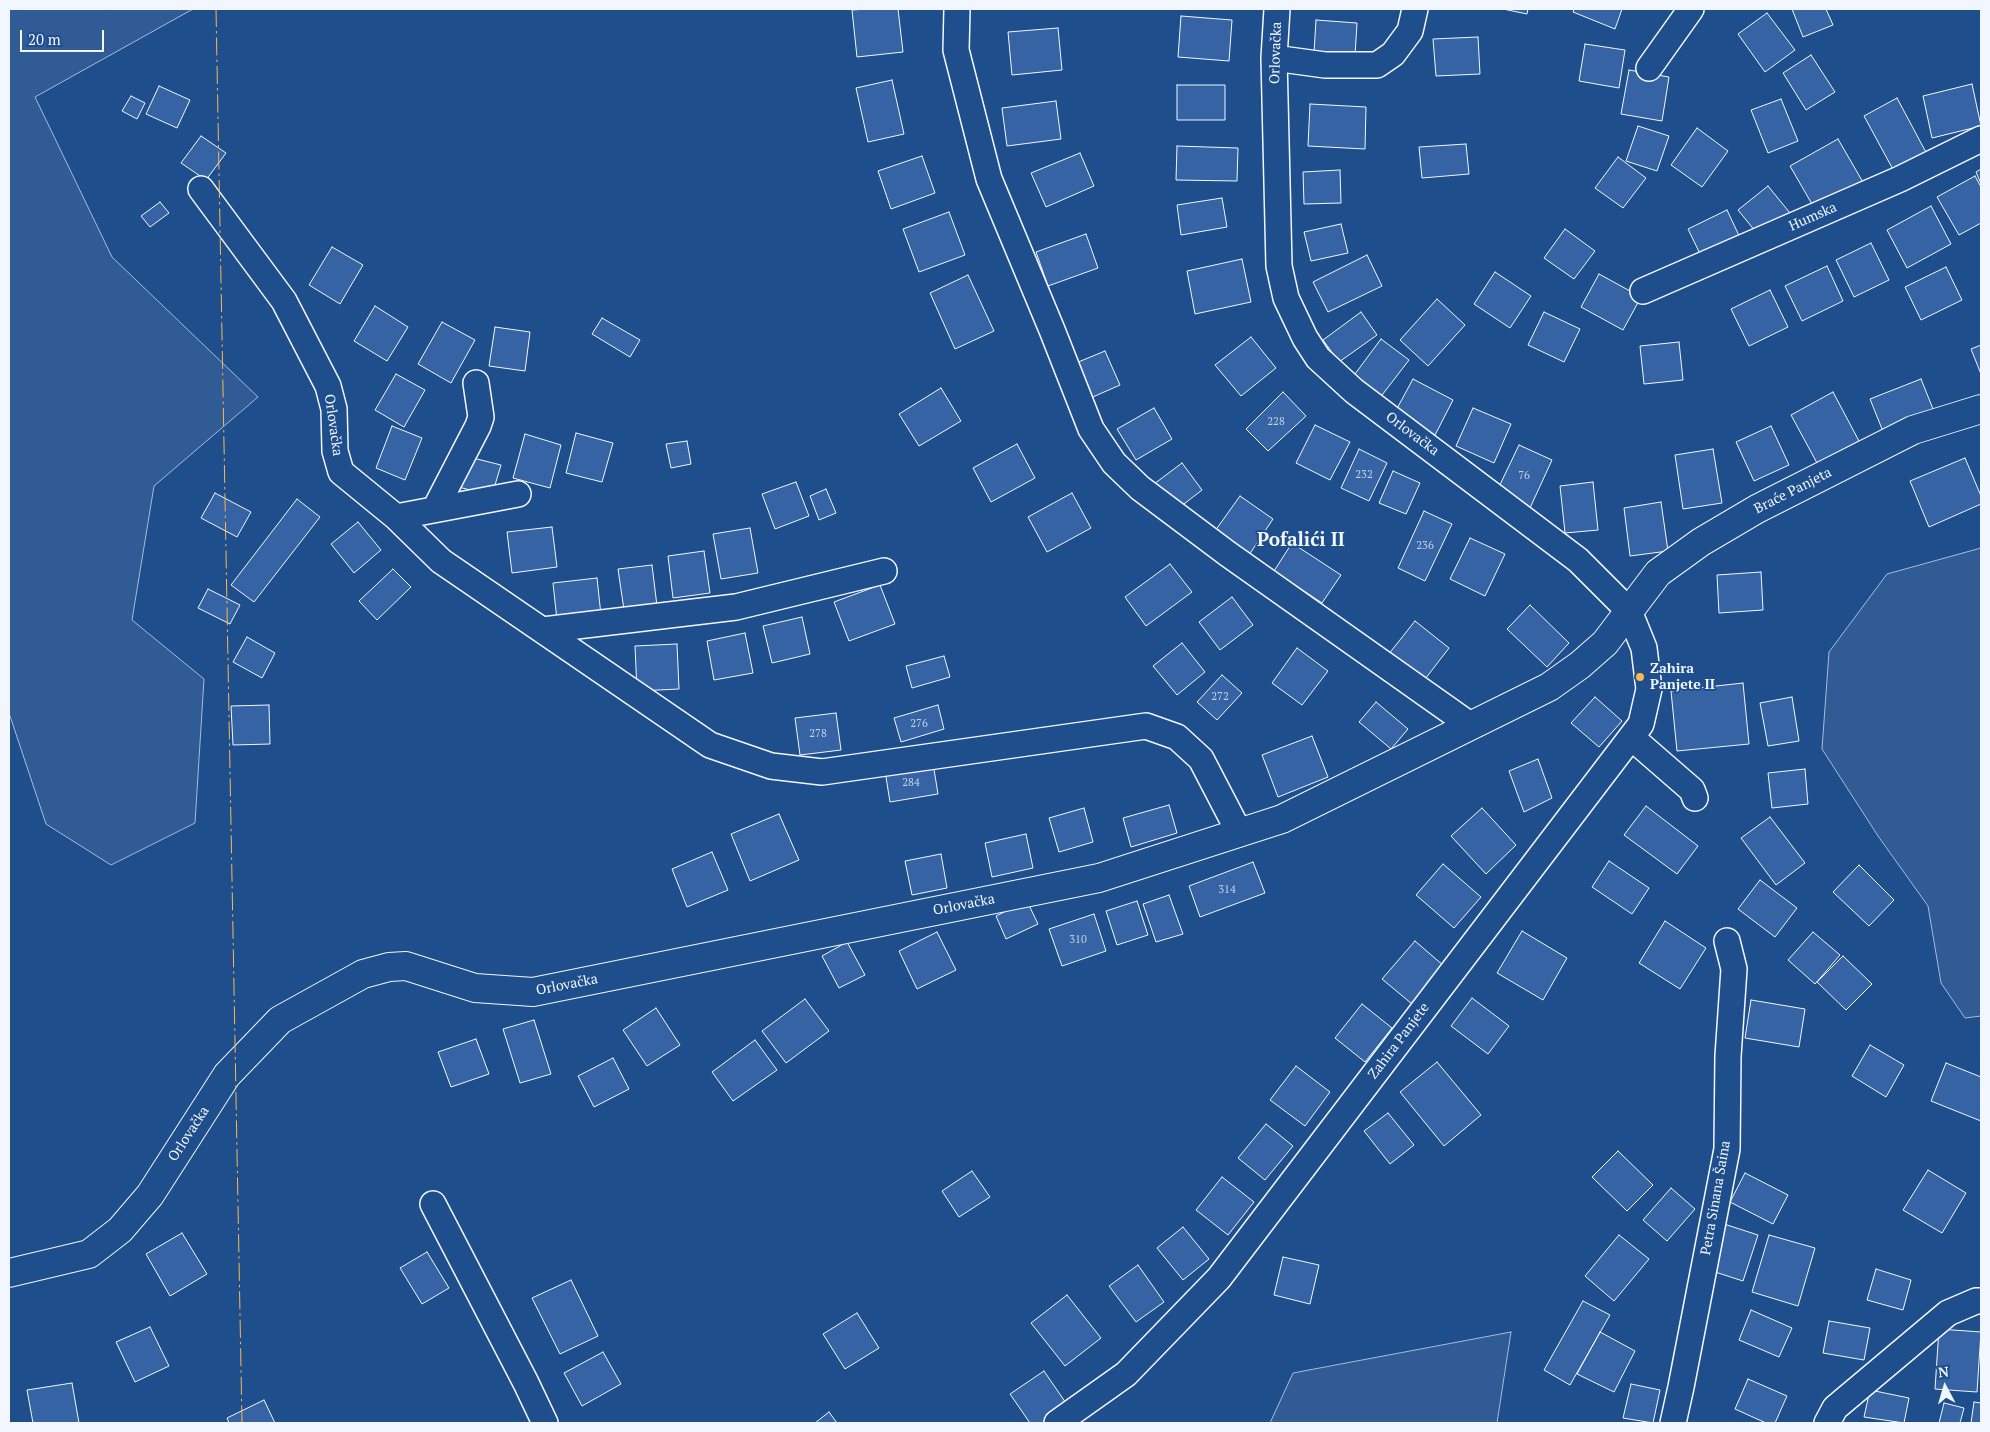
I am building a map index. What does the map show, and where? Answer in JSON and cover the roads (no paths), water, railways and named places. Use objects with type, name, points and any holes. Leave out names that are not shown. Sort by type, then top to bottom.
[{"type":"street","points":[[957,9],[956,50],[989,179],[1091,429],[1114,463],[1140,488],[1228,554],[1470,725]]},
{"type":"street","name":"Orlovačka","points":[[9,1273],[88,1254],[120,1230],[150,1195],[227,1076],[280,1020],[363,974],[389,967],[406,966],[475,988],[533,992],[1098,878],[1282,819],[1549,687],[1580,665],[1606,643],[1629,611],[1578,560],[1354,391],[1318,358],[1305,338],[1286,298],[1279,266],[1274,58],[1277,9]]},
{"type":"street","points":[[1274,58],[1325,65],[1377,65],[1393,54],[1410,31],[1415,9]]},
{"type":"street","points":[[1649,68],[1691,9]]},
{"type":"street","name":"Humska","points":[[1644,291],[1900,179],[1981,139]]},
{"type":"street","name":"Orlovačka","points":[[201,189],[284,302],[328,386],[334,409],[335,451],[342,472],[396,518],[441,561],[710,745],[771,766],[822,772],[1146,726],[1177,737],[1201,758],[1239,832]]},
{"type":"street","points":[[435,509],[478,426],[480,417],[476,383]]},
{"type":"street","name":"Braće Panjeta","points":[[1629,611],[1658,573],[1701,542],[1757,509],[1913,430],[1981,409]]},
{"type":"street","points":[[396,518],[518,494]]},
{"type":"street","points":[[543,630],[736,607],[884,571]]},
{"type":"street","name":"Zahira Panjete","points":[[1057,1423],[1126,1374],[1218,1278],[1641,724],[1649,688],[1644,648],[1629,611]]},
{"type":"street","points":[[1631,737],[1692,790],[1695,798]]},
{"type":"street","name":"Petra Sinana Šaina","points":[[1673,1423],[1727,1149],[1728,1056],[1734,969],[1727,941]]},
{"type":"street","points":[[433,1204],[545,1423]]},
{"type":"street","points":[[1827,1423],[1836,1408],[1948,1313],[1976,1301],[1981,1301]]},
{"type":"place","name":"Zahira Panjete II","points":[[1640,677]]},
{"type":"district","name":"Pofalići II","points":[[1301,541]]}]
